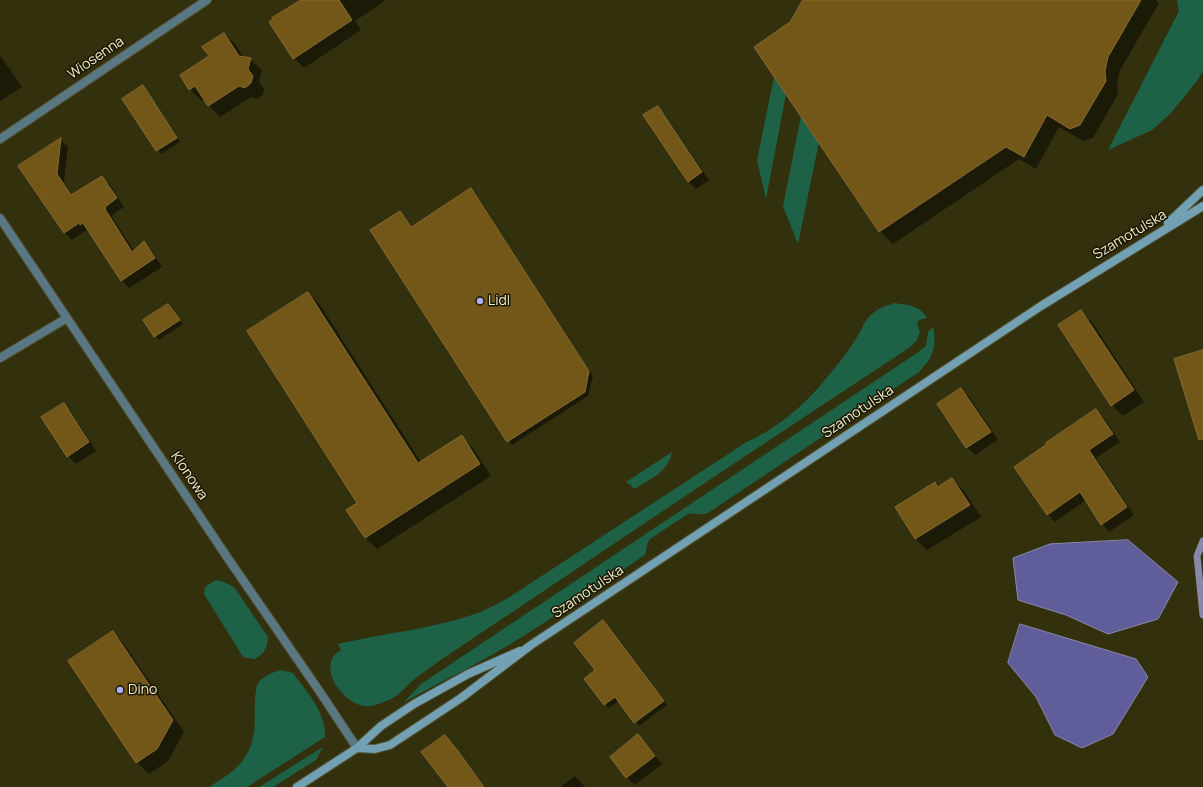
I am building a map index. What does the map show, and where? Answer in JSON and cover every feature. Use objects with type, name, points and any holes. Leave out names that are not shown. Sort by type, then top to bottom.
[{"type":"street","name":"Wiosenna","points":[[0,139],[208,0]]},
{"type":"street","points":[[1147,240],[1177,215],[1203,190]]},
{"type":"street","name":"Szamotulska","points":[[357,748],[375,749],[390,745],[461,698],[531,645],[1041,306],[1203,206]]},
{"type":"street","name":"Klonowa","points":[[0,218],[357,748]]},
{"type":"street","points":[[0,358],[67,318]]},
{"type":"street","name":"Szamotulska","points":[[297,787],[357,748],[381,726],[427,696],[468,674],[531,645]]},
{"type":"green space","points":[[1177,0],[1203,0],[1203,71],[1197,81],[1171,113],[1152,130],[1108,150],[1179,11]]},
{"type":"green space","points":[[774,77],[786,94],[766,199],[757,160]]},
{"type":"green space","points":[[801,116],[819,142],[798,244],[783,206]]},
{"type":"green space","points":[[894,303],[917,308],[921,310],[927,318],[919,320],[917,324],[920,332],[917,340],[909,348],[454,651],[417,677],[393,698],[371,706],[364,706],[350,700],[338,688],[333,680],[330,664],[334,655],[341,650],[338,644],[444,623],[482,611],[508,598],[745,443],[778,424],[816,391],[846,354],[868,318],[878,310]]},
{"type":"green space","points":[[933,327],[933,352],[928,362],[919,372],[708,513],[688,514],[650,539],[645,555],[520,638],[403,703],[421,684],[917,353],[926,346],[928,332]]},
{"type":"green space","points":[[672,452],[667,465],[658,475],[634,489],[626,482]]},
{"type":"green space","points":[[216,580],[234,587],[268,637],[265,650],[255,659],[243,657],[204,594],[205,587]]},
{"type":"green space","points":[[281,670],[293,673],[310,695],[322,719],[325,737],[247,787],[209,787],[234,770],[242,762],[251,745],[254,731],[257,686],[266,676]]},
{"type":"green space","points":[[323,747],[316,760],[273,787],[259,787]]},
{"type":"shaded area","points":[[1128,540],[1178,582],[1158,619],[1108,634],[1066,615],[1018,600],[1013,558],[1050,544]]},
{"type":"shaded area","points":[[1020,624],[1136,659],[1148,677],[1113,734],[1082,748],[1055,735],[1036,697],[1008,663]]},
{"type":"building","points":[[301,0],[339,0],[352,20],[293,59],[269,22],[273,19],[272,18]]},
{"type":"building","points":[[803,0],[1141,0],[1108,57],[1105,71],[1106,81],[1080,125],[1070,129],[1047,115],[1024,157],[1006,147],[879,232],[754,47],[790,22]]},
{"type":"building","points":[[224,33],[239,56],[251,58],[248,69],[253,76],[251,83],[245,88],[239,86],[208,106],[195,86],[189,90],[180,75],[209,56],[202,47]]},
{"type":"building","points":[[143,85],[177,138],[156,151],[122,99]]},
{"type":"building","points":[[658,106],[702,172],[688,182],[643,115]]},
{"type":"building","points":[[61,138],[57,174],[71,195],[102,176],[117,198],[105,207],[105,209],[132,252],[144,241],[155,258],[121,281],[83,223],[80,225],[79,223],[64,233],[18,166]]},
{"type":"building","name":"Lidl","points":[[471,188],[589,371],[585,392],[507,442],[370,230],[400,211],[411,227]]},
{"type":"building","points":[[308,292],[418,463],[462,435],[480,464],[365,538],[346,510],[357,503],[247,331]]},
{"type":"building","points":[[168,304],[180,320],[154,337],[143,320]]},
{"type":"building","points":[[1081,310],[1134,390],[1111,406],[1058,325]]},
{"type":"building","points":[[1203,350],[1203,439],[1199,440],[1174,359]]},
{"type":"building","points":[[961,388],[991,432],[966,448],[937,404]]},
{"type":"building","points":[[64,403],[89,442],[67,457],[41,417]]},
{"type":"building","points":[[1096,409],[1113,434],[1089,450],[1127,507],[1101,525],[1080,492],[1047,515],[1014,467]]},
{"type":"building","points":[[952,478],[970,505],[915,539],[895,507],[935,482],[937,487]]},
{"type":"building","points":[[603,620],[664,701],[634,723],[615,697],[604,705],[584,679],[595,670],[574,643]]},
{"type":"building","name":"Dino","points":[[113,631],[173,720],[157,749],[136,763],[68,661]]},
{"type":"building","points":[[638,734],[655,756],[626,778],[610,757]]},
{"type":"building","points":[[445,735],[484,787],[448,787],[421,752]]},
{"type":"waterway","points":[[1203,541],[1197,556],[1203,615]]},
{"type":"place","name":"Lidl","points":[[480,301]]},
{"type":"place","name":"Dino","points":[[120,690]]}]
